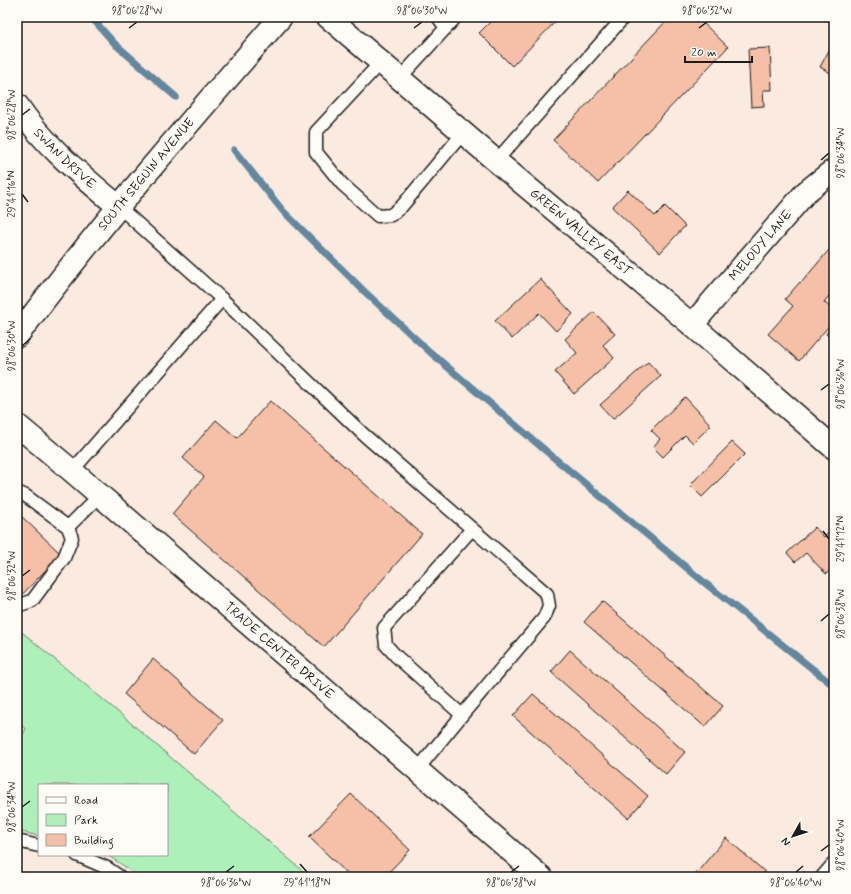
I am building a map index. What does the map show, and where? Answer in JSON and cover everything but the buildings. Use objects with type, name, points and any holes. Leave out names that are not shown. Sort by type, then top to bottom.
[{"type":"street","name":"SOUTH SEGUIN AVENUE","points":[[17,336],[143,177],[281,17]]},
{"type":"street","name":"GREEN VALLEY EAST","points":[[328,17],[496,161],[692,325],[834,448]]},
{"type":"street","name":"SWAN DRIVE","points":[[17,105],[47,142],[74,169],[119,207]]},
{"type":"street","name":"MELODY LANE","points":[[692,325],[806,192],[827,175],[834,172]]},
{"type":"street","name":"TRADE CENTER DRIVE","points":[[17,425],[100,495],[541,877]]},
{"type":"lane","points":[[438,17],[446,28]]},
{"type":"lane","points":[[400,78],[456,17]]},
{"type":"lane","points":[[496,161],[624,17]]},
{"type":"lane","points":[[382,62],[316,132],[316,152],[342,184],[378,216],[391,215],[402,206],[463,133]]},
{"type":"lane","points":[[119,207],[222,299],[363,434],[547,594],[549,606],[544,618],[417,770]]},
{"type":"lane","points":[[72,471],[222,299]]},
{"type":"lane","points":[[17,492],[26,496],[68,527],[72,538],[64,558],[32,601],[17,606]]},
{"type":"lane","points":[[68,527],[100,495]]},
{"type":"lane","points":[[462,715],[396,656],[386,645],[384,628],[472,529]]},
{"type":"lane","points":[[17,842],[38,846]]},
{"type":"lane","points":[[79,856],[107,868],[120,877]]},
{"type":"lane","points":[[822,877],[834,863]]},
{"type":"green space","points":[[17,628],[111,706],[310,877],[137,877],[109,856],[168,856],[168,784],[38,784],[38,836],[17,831],[17,744],[26,729],[17,723]]},
{"type":"waterway","points":[[91,17],[115,44],[176,97]]},
{"type":"waterway","points":[[234,150],[283,211],[365,292],[430,352],[553,457],[705,583],[834,686]]}]
